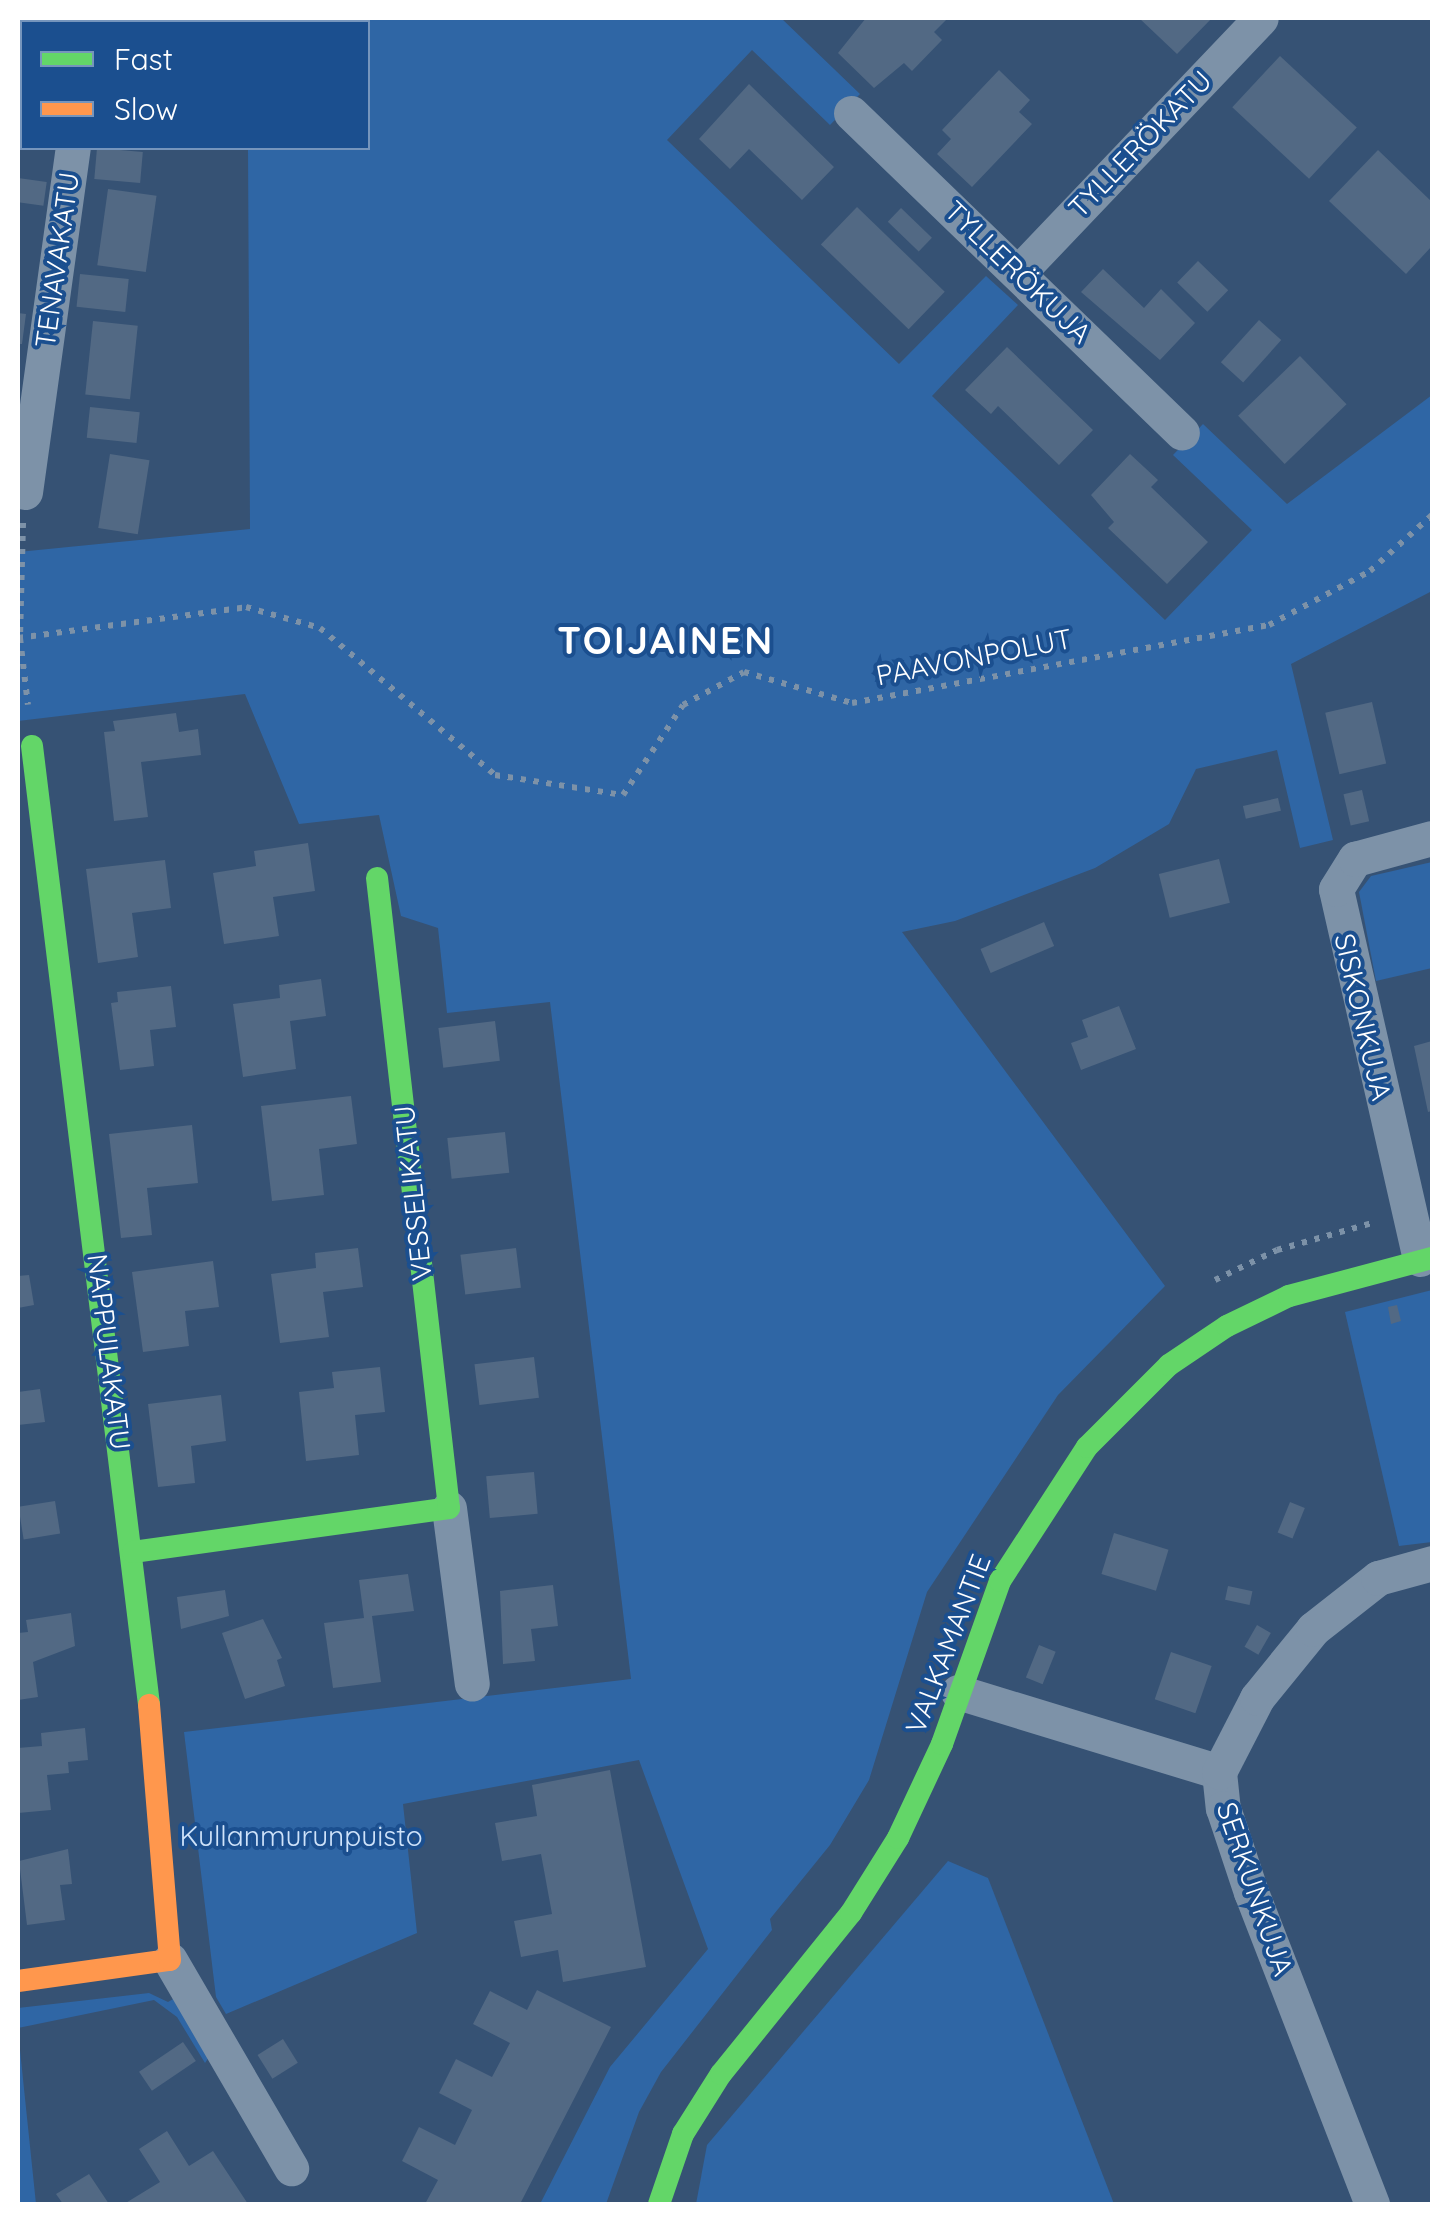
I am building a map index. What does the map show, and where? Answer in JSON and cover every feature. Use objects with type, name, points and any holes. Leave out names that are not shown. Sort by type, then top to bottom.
[{"type":"street","name":"TYLLERÖKATU","points":[[1020,271],[1261,18]]},
{"type":"street","name":"TYLLERÖKUJA","points":[[851,113],[1020,271],[1182,433]]},
{"type":"street","name":"TENAVAKATU","points":[[25,492],[73,150]]},
{"type":"street","name":"NAPPULAKATU","points":[[32,746],[134,1552],[170,1960],[291,2168]]},
{"type":"street","name":"SISKONKUJA","points":[[1426,1259],[1336,888],[1355,859],[1432,838]]},
{"type":"street","name":"VESSELIKATU","points":[[377,878],[448,1508],[472,1684]]},
{"type":"street","name":"VALKAMANTIE","points":[[659,2204],[683,2134],[721,2074],[872,1884],[919,1798],[1000,1580],[1055,1488],[1123,1406],[1227,1326],[1289,1296],[1426,1259]]},
{"type":"street","points":[[134,1552],[448,1508]]},
{"type":"street","points":[[1219,1772],[1256,1698],[1313,1629],[1378,1578],[1432,1563]]},
{"type":"street","name":"SERKUNKUJA","points":[[958,1692],[1219,1772],[1223,1808],[1251,1892],[1372,2204]]},
{"type":"street","points":[[18,1981],[170,1960]]},
{"type":"path","points":[[25,492],[19,638],[32,746]]},
{"type":"path","name":"PAAVONPOLUT","points":[[19,638],[246,607],[320,628],[495,775],[623,795],[682,705],[744,672],[852,704],[1270,625],[1370,571],[1432,515]]},
{"type":"green space","name":"Kullanmurunpuisto","points":[[781,18],[860,94],[830,125],[752,50],[667,140],[899,364],[986,276],[1018,305],[932,396],[1165,620],[1252,530],[1173,455],[1203,424],[1287,504],[1432,395],[1432,591],[1291,664],[1333,840],[1300,848],[1277,750],[1196,769],[1169,824],[1095,868],[955,921],[902,932],[1165,1286],[1058,1395],[927,1592],[869,1780],[830,1845],[770,1919],[772,1930],[661,2072],[639,2112],[606,2204],[540,2204],[610,2067],[708,1949],[639,1760],[403,1804],[417,1933],[226,2014],[216,1997],[184,1732],[631,1679],[550,1002],[447,1013],[438,928],[401,916],[379,815],[299,824],[245,694],[18,721],[18,552],[250,529],[248,150],[370,150],[370,20],[266,20]]},
{"type":"green space","points":[[1432,862],[1432,968],[1376,981],[1359,892],[1371,876]]},
{"type":"green space","points":[[1432,1290],[1432,1542],[1399,1546],[1345,1312]]},
{"type":"green space","points":[[948,1861],[988,1878],[1114,2204],[696,2204],[707,2145]]},
{"type":"green space","points":[[149,1993],[168,2002],[175,1998],[209,2057],[205,2063],[177,2017],[154,2000],[18,2028],[18,2008]]},
{"type":"green space","points":[[18,2031],[36,2204],[18,2204]]},
{"type":"building","points":[[866,18],[947,19],[934,32],[942,40],[912,71],[904,63],[874,88],[838,53]]},
{"type":"building","points":[[1139,18],[1212,18],[1177,54]]},
{"type":"building","points":[[1280,56],[1357,128],[1309,179],[1232,107]]},
{"type":"building","points":[[999,70],[1030,100],[1019,112],[1032,124],[972,187],[937,154],[951,139],[942,130]]},
{"type":"building","points":[[749,84],[834,167],[802,200],[749,149],[730,169],[699,139]]},
{"type":"building","points":[[97,150],[143,152],[140,183],[94,179]]},
{"type":"building","points":[[1378,150],[1432,202],[1432,246],[1406,274],[1329,201]]},
{"type":"building","points":[[18,178],[47,182],[43,206],[18,202]]},
{"type":"building","points":[[108,189],[157,196],[146,272],[97,265]]},
{"type":"building","points":[[857,207],[945,292],[909,329],[821,244]]},
{"type":"building","points":[[901,208],[932,238],[919,252],[888,222]]},
{"type":"building","points":[[1198,261],[1228,290],[1207,312],[1177,283]]},
{"type":"building","points":[[1103,269],[1144,308],[1161,289],[1195,323],[1160,360],[1081,292]]},
{"type":"building","points":[[80,274],[129,279],[125,312],[77,307]]},
{"type":"building","points":[[18,313],[26,314],[22,344],[18,344]]},
{"type":"building","points":[[1259,320],[1281,340],[1243,382],[1221,362]]},
{"type":"building","points":[[93,321],[138,326],[130,399],[85,395]]},
{"type":"building","points":[[1007,347],[1093,430],[1059,465],[998,406],[991,414],[965,390]]},
{"type":"building","points":[[1300,356],[1347,404],[1285,464],[1238,416]]},
{"type":"building","points":[[90,407],[140,412],[136,443],[87,438]]},
{"type":"building","points":[[110,454],[150,460],[138,534],[98,528]]},
{"type":"building","points":[[1130,454],[1158,480],[1151,487],[1208,542],[1167,584],[1108,528],[1114,522],[1091,495]]},
{"type":"building","points":[[1372,702],[1386,763],[1339,774],[1325,713]]},
{"type":"building","points":[[176,713],[179,732],[198,729],[201,755],[141,762],[148,817],[114,821],[104,732],[115,731],[113,721]]},
{"type":"building","points":[[1362,790],[1369,821],[1351,825],[1343,794]]},
{"type":"building","points":[[1278,798],[1281,811],[1246,819],[1243,806]]},
{"type":"building","points":[[308,843],[315,891],[273,897],[279,936],[224,944],[213,873],[256,866],[254,851]]},
{"type":"building","points":[[1219,859],[1230,903],[1170,918],[1159,874]]},
{"type":"building","points":[[165,860],[171,908],[132,913],[138,957],[98,963],[86,869]]},
{"type":"building","points":[[1044,922],[1054,946],[991,973],[980,949]]},
{"type":"building","points":[[321,979],[326,1016],[290,1021],[296,1069],[243,1077],[233,1004],[280,998],[279,985]]},
{"type":"building","points":[[171,986],[176,1027],[150,1030],[154,1066],[120,1070],[111,1003],[118,1002],[117,992]]},
{"type":"building","points":[[1119,1006],[1136,1049],[1081,1070],[1071,1043],[1088,1037],[1082,1020]]},
{"type":"building","points":[[495,1021],[500,1061],[443,1068],[438,1028]]},
{"type":"building","points":[[1432,1041],[1432,1111],[1428,1112],[1414,1046]]},
{"type":"building","points":[[351,1096],[357,1144],[319,1149],[324,1195],[272,1201],[261,1106]]},
{"type":"building","points":[[192,1125],[198,1183],[147,1188],[152,1235],[121,1238],[109,1134]]},
{"type":"building","points":[[505,1132],[509,1173],[452,1179],[447,1138]]},
{"type":"building","points":[[358,1248],[363,1287],[323,1292],[329,1337],[280,1343],[271,1274],[316,1268],[315,1253]]},
{"type":"building","points":[[516,1248],[521,1288],[465,1295],[460,1255]]},
{"type":"building","points":[[213,1261],[219,1307],[185,1311],[189,1346],[143,1352],[132,1272]]},
{"type":"building","points":[[29,1275],[34,1305],[18,1308],[18,1276]]},
{"type":"building","points":[[1397,1305],[1401,1321],[1391,1324],[1388,1307]]},
{"type":"building","points":[[534,1357],[539,1398],[479,1405],[474,1364]]},
{"type":"building","points":[[380,1367],[385,1412],[355,1415],[359,1455],[306,1461],[299,1392],[334,1388],[332,1372]]},
{"type":"building","points":[[40,1389],[45,1422],[18,1425],[18,1392]]},
{"type":"building","points":[[221,1395],[226,1441],[191,1446],[195,1483],[158,1487],[148,1404]]},
{"type":"building","points":[[534,1472],[538,1514],[490,1518],[486,1476]]},
{"type":"building","points":[[55,1501],[60,1534],[24,1539],[18,1507]]},
{"type":"building","points":[[1290,1502],[1305,1508],[1292,1539],[1278,1533]]},
{"type":"building","points":[[1114,1533],[1169,1550],[1156,1591],[1101,1574]]},
{"type":"building","points":[[408,1574],[414,1611],[372,1616],[381,1682],[333,1688],[324,1623],[364,1618],[359,1580]]},
{"type":"building","points":[[553,1585],[558,1626],[531,1629],[535,1661],[503,1664],[500,1591]]},
{"type":"building","points":[[1228,1586],[1252,1591],[1250,1605],[1225,1600]]},
{"type":"building","points":[[225,1590],[229,1616],[181,1629],[177,1597]]},
{"type":"building","points":[[71,1613],[75,1646],[33,1662],[38,1697],[18,1700],[18,1633],[28,1632],[26,1620]]},
{"type":"building","points":[[263,1619],[282,1658],[277,1660],[285,1686],[245,1699],[222,1633]]},
{"type":"building","points":[[1257,1625],[1271,1633],[1258,1655],[1244,1647]]},
{"type":"building","points":[[1039,1645],[1056,1652],[1043,1684],[1026,1677]]},
{"type":"building","points":[[1171,1652],[1212,1666],[1195,1713],[1155,1699]]},
{"type":"building","points":[[85,1728],[88,1760],[68,1762],[69,1773],[47,1775],[51,1810],[18,1813],[18,1748],[42,1746],[41,1733]]},
{"type":"building","points":[[610,1770],[646,1967],[563,1982],[558,1950],[521,1957],[514,1921],[552,1914],[541,1854],[502,1861],[495,1823],[537,1816],[532,1785]]},
{"type":"building","points":[[68,1849],[72,1884],[60,1885],[65,1920],[27,1925],[19,1861]]},
{"type":"building","points":[[537,1990],[611,2027],[520,2204],[425,2204],[438,2180],[402,2161],[419,2127],[455,2145],[472,2110],[439,2093],[456,2059],[492,2077],[510,2043],[473,2024],[490,1991],[527,2010]]},
{"type":"building","points":[[283,2039],[298,2063],[272,2079],[258,2055]]},
{"type":"building","points":[[183,2042],[196,2061],[152,2091],[139,2072]]},
{"type":"building","points":[[167,2131],[189,2166],[213,2151],[248,2204],[124,2204],[160,2182],[139,2149]]},
{"type":"building","points":[[89,2174],[109,2204],[63,2204],[56,2194]]},
{"type":"traffic: fast","points":[[32,746],[149,1705]]},
{"type":"traffic: fast","points":[[133,1552],[449,1508],[377,878]]},
{"type":"traffic: fast","points":[[659,2204],[683,2134],[721,2074],[851,1913],[898,1838],[942,1744],[1000,1581],[1087,1447],[1169,1365],[1227,1326],[1289,1296],[1432,1258]]},
{"type":"traffic: slow","points":[[18,1981],[170,1960],[149,1705]]},
{"type":"district","name":"TOIJAINEN","points":[[666,641]]}]
